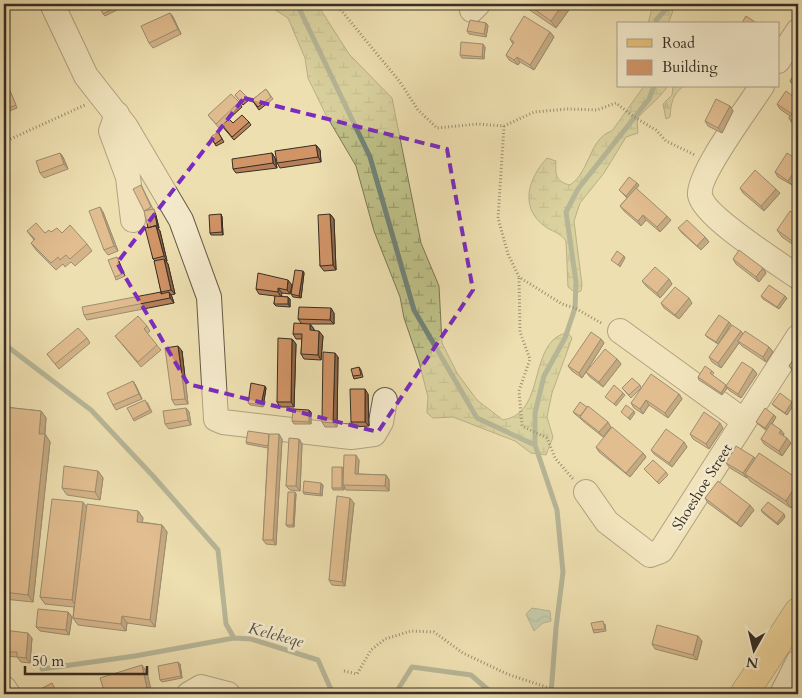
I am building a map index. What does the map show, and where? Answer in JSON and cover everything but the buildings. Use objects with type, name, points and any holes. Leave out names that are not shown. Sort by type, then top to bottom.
[{"type":"main road","points":[[744,694],[798,612]]},
{"type":"street","points":[[52,4],[86,76],[110,106],[181,220],[209,297],[216,419],[223,422],[351,437],[374,434],[381,422],[385,400]]},
{"type":"street","points":[[780,58],[798,31]]},
{"type":"street","points":[[761,88],[704,174],[700,195],[704,206],[719,221],[798,277]]},
{"type":"street","points":[[110,106],[111,131],[128,177],[133,220]]},
{"type":"street","points":[[620,331],[744,421]]},
{"type":"street","name":"Shoeshoe Street","points":[[586,492],[607,522],[630,541],[650,555],[661,551],[798,337]]},
{"type":"street","points":[[782,694],[798,662]]},
{"type":"street","points":[[189,694],[201,687],[228,694]]},
{"type":"street","points":[[4,688],[8,694]]},
{"type":"path","points":[[336,4],[400,82],[418,110],[437,128],[478,124],[504,126],[534,112],[568,109],[597,110],[616,103],[634,117],[656,130],[666,141],[712,162]]},
{"type":"path","points":[[4,142],[110,106]]},
{"type":"path","points":[[504,126],[498,218],[508,254],[519,278],[520,332],[530,360],[519,391],[522,426],[547,438],[555,458],[586,492]]},
{"type":"path","points":[[519,278],[562,304],[575,308],[620,331]]},
{"type":"path","points":[[344,671],[357,674],[371,650],[385,639],[411,631],[434,632],[463,653],[507,674],[552,689],[586,694]]},
{"type":"path","points":[[641,694],[653,694]]},
{"type":"highlighted area","points":[[244,98],[447,149],[473,290],[378,432],[188,384],[117,263]]},
{"type":"green space","points":[[266,4],[317,4],[349,54],[392,98],[421,243],[439,286],[442,343],[457,373],[477,400],[503,420],[515,416],[524,408],[530,398],[541,361],[553,340],[567,332],[572,338],[552,393],[547,417],[553,437],[546,455],[531,453],[515,441],[453,417],[433,418],[427,413],[428,397],[419,362],[404,318],[400,297],[374,231],[356,166],[326,115],[308,78],[305,58],[288,18]]},
{"type":"green space","points":[[653,4],[668,7],[673,11],[669,22],[648,22]]},
{"type":"green space","points":[[643,88],[666,88],[637,119],[638,133],[626,137],[604,173],[580,203],[574,221],[582,285],[581,291],[576,293],[568,287],[566,241],[560,235],[547,228],[532,212],[529,203],[531,185],[547,158],[556,161],[557,177],[559,180],[570,185],[582,172],[599,141],[604,135],[612,131]]},
{"type":"green space","points":[[673,88],[681,88],[675,96],[670,117],[666,119],[663,104],[672,95]]},
{"type":"water","points":[[532,608],[550,611],[551,621],[543,623],[534,631],[526,614]]},
{"type":"waterway","points":[[297,4],[370,157],[414,310],[477,418],[535,445]]},
{"type":"waterway","points":[[656,22],[656,20],[671,4]]},
{"type":"waterway","points":[[551,694],[563,572],[557,510],[535,445],[535,413],[544,376],[565,338],[575,308],[576,282],[566,212],[578,189],[649,99],[653,88]]},
{"type":"waterway","points":[[4,344],[91,410],[153,476],[218,550],[226,624],[234,638]]},
{"type":"waterway","name":"Kelekeqe","points":[[42,669],[135,656],[234,638],[251,639],[318,660],[333,694]]},
{"type":"waterway","name":"Kelekeqe","points":[[395,694],[412,667],[471,675],[493,694]]},
{"type":"waterway","name":"Kelekeqe","points":[[355,694],[365,692],[382,694]]}]
